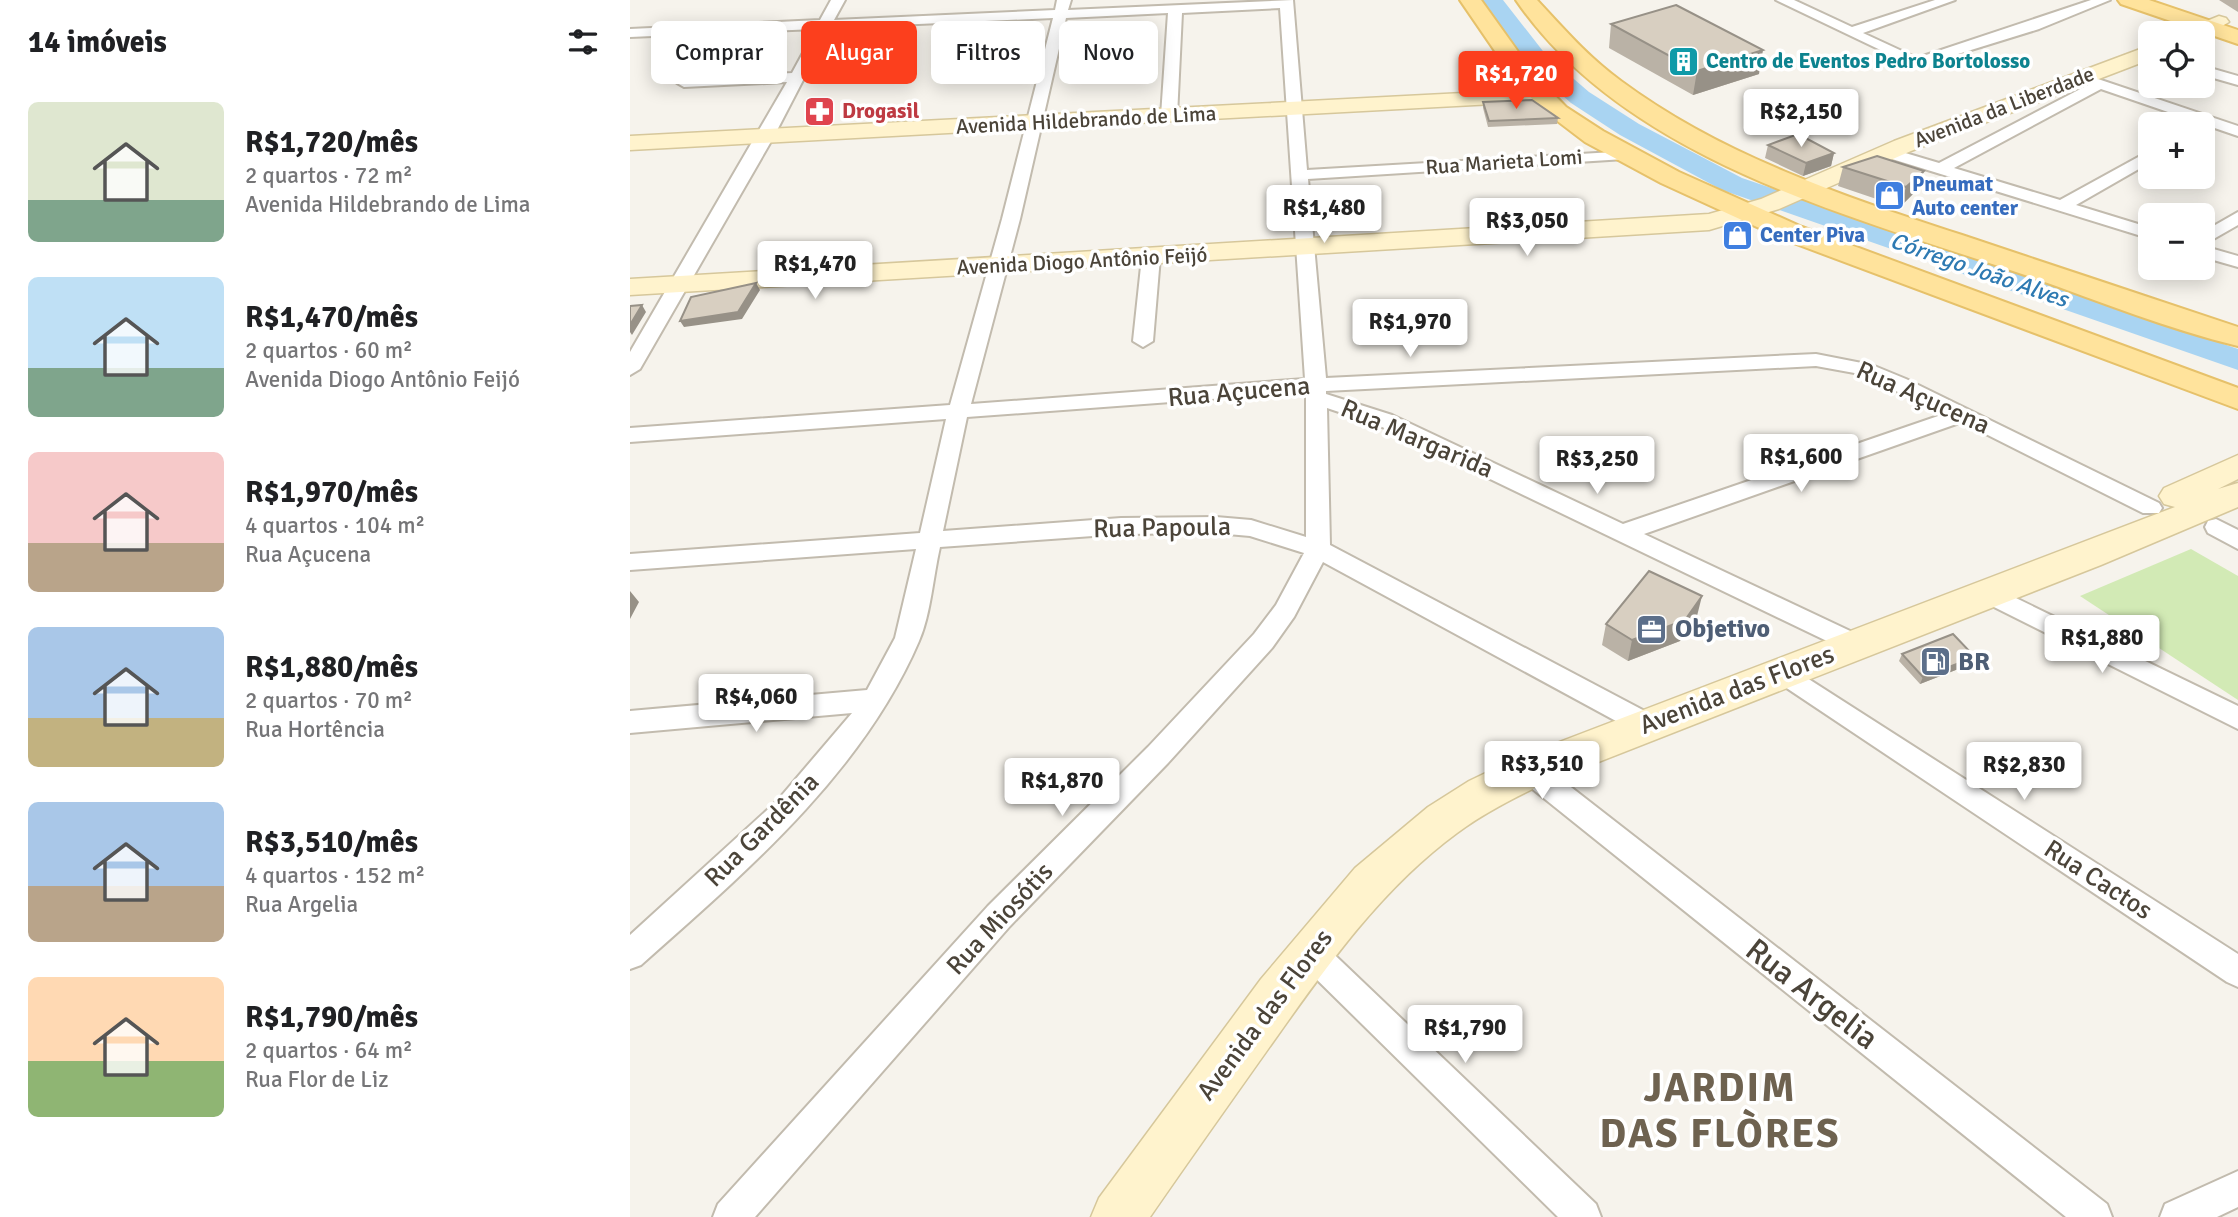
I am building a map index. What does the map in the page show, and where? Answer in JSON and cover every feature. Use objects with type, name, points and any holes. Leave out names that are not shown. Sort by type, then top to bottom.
[{"type":"main road","points":[[1470,0],[1563,116],[1625,154],[1747,214],[2238,399]]},
{"type":"main road","points":[[1526,0],[1579,77],[1791,193],[2238,337]]},
{"type":"main road","points":[[2128,0],[2193,21]]},
{"type":"main road","points":[[2160,0],[2201,21]]},
{"type":"main road","points":[[2215,28],[2238,37]]},
{"type":"main road","name":"Avenida da Liberdade","points":[[1747,214],[1885,152],[2091,81],[2138,58]]},
{"type":"main road","points":[[1535,83],[1579,77]]},
{"type":"main road","name":"Avenida Hildebrando de Lima","points":[[630,143],[1295,109],[1535,83]]},
{"type":"main road","name":"Avenida Diogo Antônio Feijó","points":[[630,287],[1646,227],[1709,222],[1747,214]]},
{"type":"main road","points":[[2088,556],[2099,533],[2238,466]]},
{"type":"main road","name":"Avenida das Flores","points":[[1118,1217],[1309,951],[1367,883],[1445,816],[1500,783],[1782,672],[2088,556],[2130,555],[2229,518]]},
{"type":"street","points":[[825,21],[838,0]]},
{"type":"street","name":"Rua Gardênia","points":[[630,955],[685,907],[771,823],[839,751],[877,700],[897,666],[908,638],[958,412],[998,266],[1064,0]]},
{"type":"street","points":[[1783,0],[1904,59],[1927,62],[2103,0]]},
{"type":"street","points":[[1851,32],[1948,0]]},
{"type":"street","points":[[917,21],[1175,10],[1286,2]]},
{"type":"street","name":"Rua Miosótis","points":[[731,1217],[999,916],[1167,745],[1263,641],[1285,611],[1318,549],[1317,392],[1286,2]]},
{"type":"street","points":[[1169,116],[1175,10]]},
{"type":"street","points":[[630,33],[801,26]]},
{"type":"street","points":[[630,369],[765,138],[801,69]]},
{"type":"street","points":[[2215,74],[2238,81]]},
{"type":"street","points":[[787,78],[797,77]]},
{"type":"street","points":[[1940,169],[2091,81],[2176,112]]},
{"type":"street","points":[[2215,125],[2238,131]]},
{"type":"street","points":[[1885,152],[2138,230]]},
{"type":"street","name":"Rua Marieta Lomi","points":[[1300,175],[1625,154]]},
{"type":"street","points":[[2062,206],[2138,162]]},
{"type":"street","points":[[2215,232],[2238,217]]},
{"type":"street","points":[[2215,255],[2238,262]]},
{"type":"street","points":[[1143,341],[1151,257]]},
{"type":"street","name":"Rua Açucena","points":[[630,435],[958,412],[1816,360],[1865,369],[1965,414],[2151,508]]},
{"type":"street","name":"Rua Margarida","points":[[1317,392],[1385,420],[1856,645]]},
{"type":"street","points":[[1623,533],[1965,414]]},
{"type":"street","name":"Rua Papoula","points":[[630,562],[1121,526],[1216,525],[1271,532],[1318,549],[1647,725]]},
{"type":"street","points":[[1989,594],[2238,718]]},
{"type":"street","name":"Rua Cactos","points":[[1782,672],[2238,972]]},
{"type":"street","points":[[630,722],[877,700]]},
{"type":"street","name":"Rua Argelia","points":[[1530,771],[2094,1217]]},
{"type":"street","points":[[1309,951],[1583,1217]]},
{"type":"street","points":[[2178,1217],[2238,1189]]},
{"type":"green space","points":[[2191,549],[2238,576],[2238,700],[2080,596]]},
{"type":"building","points":[[1676,5],[1763,50],[1697,71],[1611,24]]},
{"type":"building","points":[[1532,100],[1558,118],[1489,121],[1483,102]]},
{"type":"building","points":[[1798,134],[1834,153],[1806,163],[1768,145]]},
{"type":"building","points":[[1877,156],[1924,171],[1906,187],[1843,167]]},
{"type":"building","points":[[756,283],[738,312],[680,321],[691,297]]},
{"type":"building","points":[[642,305],[630,325],[630,306]]},
{"type":"building","points":[[1649,571],[1702,596],[1685,620],[1632,640],[1606,624]]},
{"type":"building","name":"BR","points":[[1953,634],[1975,657],[1923,677],[1902,654]]},
{"type":"waterway","name":"Córrego João Alves","points":[[1491,0],[1537,60],[1580,97],[1629,130],[1732,184],[2238,360]]},
{"type":"place","name":"Centro de Eventos Pedro Bortolosso","points":[[1683,61]]},
{"type":"place","name":"Drogasil","points":[[819,111]]},
{"type":"place","name":"Pneumat Auto center","points":[[1889,196]]},
{"type":"place","name":"Center Piva","points":[[1737,235]]},
{"type":"place","name":"Objetivo","points":[[1652,629]]},
{"type":"place","name":"BR","points":[[1935,662]]},
{"type":"district","name":"JARDIM DAS FLÒRES","points":[[1720,1111]]}]
